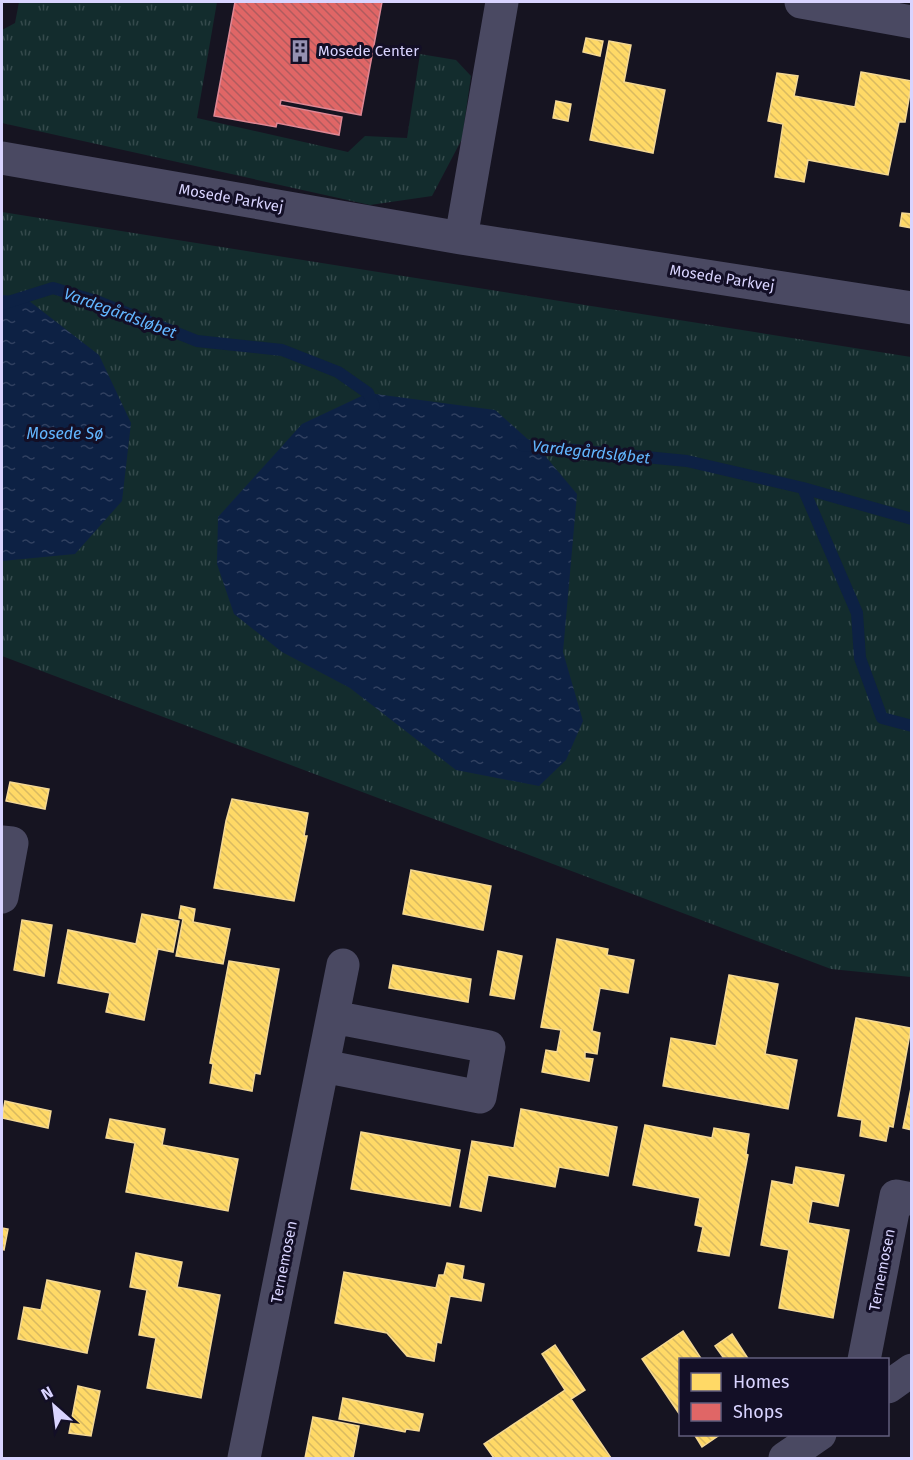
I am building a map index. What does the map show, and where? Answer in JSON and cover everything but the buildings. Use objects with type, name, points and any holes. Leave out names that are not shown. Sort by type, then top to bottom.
[{"type":"street","points":[[461,238],[502,2]]},
{"type":"street","points":[[801,2],[912,22]]},
{"type":"street","name":"Mosede Parkvej","points":[[2,158],[461,238],[912,308]]},
{"type":"street","points":[[2,842],[12,843],[2,897]]},
{"type":"street","name":"Ternemosen","points":[[244,1458],[343,965]]},
{"type":"street","points":[[323,1066],[480,1097],[489,1047],[333,1017]]},
{"type":"street","name":"Ternemosen","points":[[864,1358],[896,1196],[912,1199]]},
{"type":"street","points":[[889,1387],[912,1370]]},
{"type":"street","points":[[785,1458],[817,1436]]},
{"type":"green space","points":[[19,2],[217,2],[197,118],[348,152],[365,136],[407,138],[420,54],[456,60],[471,76],[462,139],[432,196],[370,205],[2,123],[2,30],[15,23]]},
{"type":"green space","points":[[2,212],[911,357],[911,977],[831,969],[2,656]]},
{"type":"water","name":"Mosede Sø","points":[[2,295],[24,297],[99,355],[131,423],[122,501],[75,554],[2,561]]},
{"type":"water","points":[[368,393],[495,410],[541,451],[577,494],[563,652],[583,721],[566,760],[539,786],[456,770],[350,688],[282,652],[234,614],[217,564],[218,517],[302,424]]},
{"type":"waterway","name":"Vardegårdsløbet","points":[[2,304],[53,288],[99,302],[197,341],[282,350],[338,372],[368,393],[374,406]]},
{"type":"waterway","name":"Vardegårdsløbet","points":[[522,445],[687,461],[803,488],[912,519]]},
{"type":"waterway","points":[[803,488],[857,613],[860,658],[882,718],[912,726]]},
{"type":"place","name":"Mosede Center","points":[[300,51]]}]
